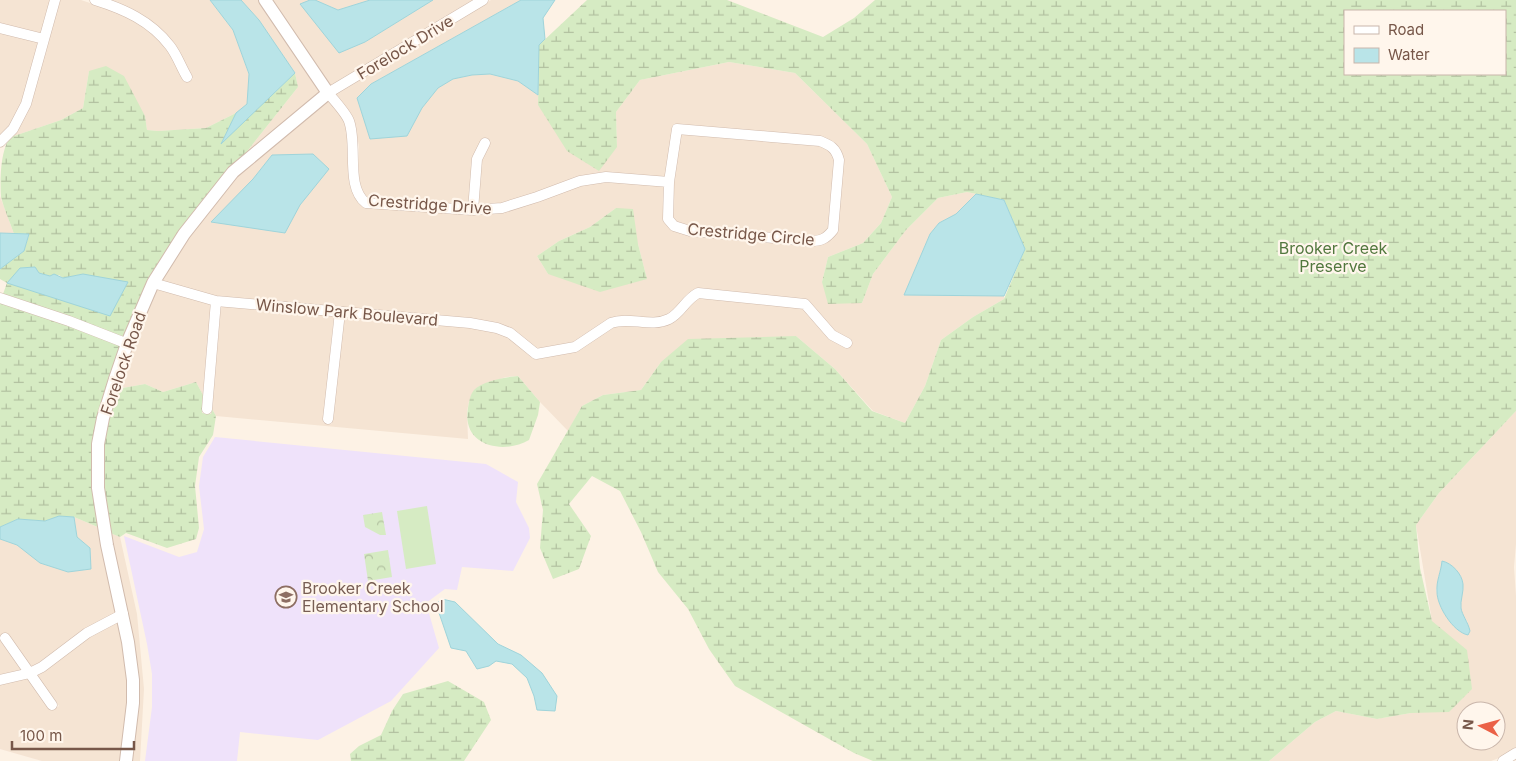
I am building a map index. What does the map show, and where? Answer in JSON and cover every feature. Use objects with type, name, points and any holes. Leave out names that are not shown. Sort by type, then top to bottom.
[{"type":"street","points":[[0,142],[13,129],[26,104],[55,0]]},
{"type":"street","points":[[95,0],[128,12],[148,24],[170,46],[187,77]]},
{"type":"street","points":[[265,0],[328,93]]},
{"type":"street","name":"Forelock Drive","points":[[328,93],[483,0]]},
{"type":"street","points":[[0,28],[44,39]]},
{"type":"street","name":"Crestridge Drive","points":[[328,93],[349,120],[354,147],[354,184],[360,198],[366,203],[473,210],[502,208],[537,198],[580,180],[606,177],[669,182]]},
{"type":"street","name":"Forelock Road","points":[[126,761],[133,703],[133,680],[123,614],[107,545],[98,488],[98,444],[105,410],[128,344],[153,283],[184,234],[233,172],[328,93]]},
{"type":"street","name":"Crestridge Circle","points":[[677,129],[820,142],[832,146],[839,160],[833,230],[828,238],[819,241],[690,231],[674,226],[668,219],[669,182],[677,129]]},
{"type":"street","points":[[473,210],[477,159],[485,143]]},
{"type":"street","name":"Winslow Park Boulevard","points":[[153,283],[216,301],[470,323],[510,333],[536,354],[575,347],[617,321],[652,322],[670,319],[682,308],[689,298],[698,293],[805,304],[832,335],[846,343]]},
{"type":"street","points":[[0,298],[69,321],[128,344]]},
{"type":"street","points":[[207,409],[216,301]]},
{"type":"street","points":[[328,420],[340,312]]},
{"type":"street","points":[[0,680],[30,674],[87,633],[123,614]]},
{"type":"street","points":[[4,638],[52,705]]},
{"type":"street","points":[[1503,761],[1516,753]]},
{"type":"shaded area","points":[[0,0],[50,0],[41,34],[0,23]]},
{"type":"shaded area","points":[[60,0],[81,0],[126,15],[145,27],[167,49],[185,82],[193,79],[175,45],[150,20],[129,8],[109,0],[210,0],[233,30],[249,75],[247,104],[236,113],[206,128],[147,130],[145,116],[89,71],[83,108],[61,120],[11,137],[17,132],[31,105]]},
{"type":"shaded area","points":[[241,0],[260,0],[321,92],[241,159],[298,87],[295,73],[259,20]]},
{"type":"shaded area","points":[[270,0],[310,0],[300,5],[365,42],[433,0],[474,0],[329,87]]},
{"type":"shaded area","points":[[315,0],[370,0],[338,10]]},
{"type":"shaded area","points":[[491,0],[521,0],[371,84],[357,98],[407,136],[422,108],[438,88],[453,79],[490,74],[518,81],[538,95],[538,105],[617,147],[616,112],[640,80],[729,62],[795,73],[867,144],[892,197],[881,223],[863,243],[828,257],[822,282],[862,303],[873,274],[906,230],[938,198],[967,192],[976,194],[956,214],[939,223],[930,234],[904,295],[1004,296],[1004,299],[973,317],[941,340],[925,386],[905,423],[873,411],[835,369],[796,336],[661,362],[641,390],[603,395],[582,406],[568,431],[518,376],[506,377],[491,382],[478,387],[474,391],[469,401],[467,412],[468,439],[216,416],[212,409],[221,305],[334,315],[323,423],[332,424],[344,316],[470,327],[496,332],[508,337],[536,360],[577,350],[618,325],[652,327],[699,297],[803,308],[829,338],[848,349],[853,342],[836,332],[809,301],[696,289],[687,294],[667,315],[651,318],[617,317],[572,343],[537,349],[512,329],[217,297],[160,281],[188,237],[237,175],[327,99],[345,121],[349,148],[350,185],[356,200],[363,206],[477,214],[582,185],[606,181],[664,186],[671,229],[819,245],[832,240],[837,232],[843,159],[842,152],[834,142],[820,137],[678,125],[665,178],[606,173],[501,204],[478,205],[482,160],[491,141],[482,138],[472,158],[469,205],[368,199],[364,196],[359,183],[359,147],[354,119],[334,94]],"holes":[[[272,155],[328,168],[300,205],[253,179]],[[616,208],[638,244],[647,279],[548,274],[537,256],[559,241],[590,227]]]},
{"type":"shaded area","points":[[0,32],[38,42],[22,103],[9,127],[0,135]]},
{"type":"shaded area","points":[[681,133],[819,146],[829,149],[834,160],[828,228],[824,234],[818,237],[691,227],[677,223],[673,218],[674,183]]},
{"type":"shaded area","points":[[0,196],[14,234],[0,233]]},
{"type":"shaded area","points":[[156,288],[211,304],[203,395],[196,382],[163,392],[145,384],[117,389]]},
{"type":"shaded area","points":[[1516,411],[1516,544],[1514,567],[1516,596],[1516,748],[1491,761],[1269,761],[1315,722],[1336,711],[1377,719],[1411,713],[1432,621],[1416,525],[1439,493]],"holes":[[[1442,569],[1463,583],[1461,611],[1468,623],[1442,607],[1436,590]]]},
{"type":"shaded area","name":"Brooker Creek Elementary School","points":[[215,437],[486,464],[518,482],[516,502],[529,528],[530,538],[513,571],[462,567],[457,590],[445,589],[426,603],[439,648],[391,701],[318,740],[240,732],[237,761],[145,761],[152,707],[152,674],[124,536],[179,557],[197,552],[204,529],[199,486],[203,457]]},
{"type":"shaded area","points":[[74,517],[100,528],[118,612],[85,630],[31,668],[6,633],[0,636],[0,539],[17,545],[40,563],[68,572],[90,569],[90,548],[77,537]]},
{"type":"shaded area","points":[[110,533],[120,537],[137,614],[144,689],[140,761],[131,761],[129,616]]},
{"type":"shaded area","points":[[119,621],[128,680],[128,703],[122,761],[42,761],[0,749],[0,684],[27,678],[51,711],[59,706],[36,675],[90,637]]},
{"type":"shaded area","points":[[0,640],[22,671],[0,676]]},
{"type":"green space","name":"Brooker Creek Preserve","points":[[587,0],[727,0],[823,37],[854,18],[875,0],[1516,0],[1516,411],[1439,493],[1416,525],[1420,568],[1432,621],[1467,650],[1472,689],[1460,701],[1456,701],[1456,705],[1449,712],[1411,713],[1377,719],[1336,711],[1315,722],[1269,761],[873,761],[854,753],[735,686],[709,649],[688,609],[658,572],[641,532],[620,491],[592,476],[569,504],[591,536],[579,569],[553,579],[540,548],[543,510],[537,484],[582,406],[603,395],[641,390],[661,362],[688,339],[796,336],[835,369],[872,411],[905,423],[925,386],[941,340],[973,317],[1004,299],[1025,249],[1004,200],[967,192],[938,198],[906,230],[873,274],[862,303],[828,304],[822,282],[828,257],[863,243],[881,223],[892,197],[867,144],[795,73],[729,62],[640,80],[616,112],[617,147],[599,171],[567,151],[538,105],[539,45]]},
{"type":"green space","points":[[106,66],[124,76],[145,116],[147,130],[206,128],[236,113],[222,142],[295,73],[298,87],[241,159],[230,169],[124,338],[3,294],[7,283],[0,279],[0,269],[24,251],[29,235],[14,234],[1,197],[2,166],[7,142],[11,137],[61,120],[83,108],[89,71]],"holes":[[[35,267],[39,273],[50,276],[59,275],[63,278],[83,274],[110,316],[20,268]]]},
{"type":"green space","points":[[616,208],[633,209],[638,244],[647,279],[600,292],[548,274],[537,256],[559,241],[590,227]]},
{"type":"green space","points":[[0,302],[122,346],[98,417],[100,528],[74,517],[59,516],[45,521],[18,519],[0,527]]},
{"type":"green space","points":[[518,376],[540,402],[538,415],[529,440],[508,447],[486,444],[477,439],[471,431],[468,421],[468,408],[474,390],[488,382]]},
{"type":"green space","points":[[196,382],[203,395],[202,413],[211,414],[212,409],[216,416],[213,435],[199,457],[195,486],[199,528],[196,539],[167,548],[126,533],[120,537],[110,533],[103,488],[102,465],[107,422],[117,389],[145,384],[163,392]]},
{"type":"green space","points":[[427,506],[436,564],[406,569],[397,511]]},
{"type":"green space","points":[[382,512],[386,535],[380,535],[365,527],[363,515]]},
{"type":"green space","points":[[388,550],[392,577],[368,581],[364,554]]},
{"type":"green space","points":[[448,681],[484,702],[491,720],[464,761],[351,761],[350,754],[359,746],[381,735],[392,711],[403,694]]},
{"type":"water","points":[[210,0],[241,0],[259,20],[295,73],[221,144],[236,113],[247,104],[249,74],[233,30]]},
{"type":"water","points":[[315,0],[338,10],[370,0],[433,0],[365,42],[339,53],[300,4]]},
{"type":"water","points":[[521,0],[555,0],[543,18],[545,39],[539,45],[538,95],[518,81],[490,74],[453,79],[438,88],[422,108],[407,136],[370,139],[357,98],[371,84]]},
{"type":"water","points":[[313,154],[329,169],[300,205],[285,233],[211,222],[253,179],[272,155]]},
{"type":"water","points":[[976,194],[1004,200],[1025,249],[1004,296],[904,295],[930,234],[939,223],[956,214]]},
{"type":"water","points":[[0,233],[29,234],[24,251],[0,269]]},
{"type":"water","points":[[35,267],[39,273],[50,276],[54,274],[63,278],[83,274],[128,282],[110,316],[7,283],[20,268]]},
{"type":"water","points":[[59,516],[74,517],[77,537],[90,548],[91,569],[68,572],[40,563],[17,545],[0,539],[0,527],[18,519],[45,521]]},
{"type":"water","points":[[1442,561],[1453,567],[1459,573],[1462,580],[1461,608],[1470,631],[1468,635],[1462,633],[1452,624],[1440,604],[1437,588]]},
{"type":"water","points":[[442,599],[455,602],[498,644],[521,655],[542,673],[557,696],[555,711],[537,710],[527,678],[512,664],[496,661],[489,666],[477,669],[466,651],[451,648],[437,607],[438,602]]},
{"type":"place","name":"Brooker Creek Elementary School","points":[[286,597]]}]
